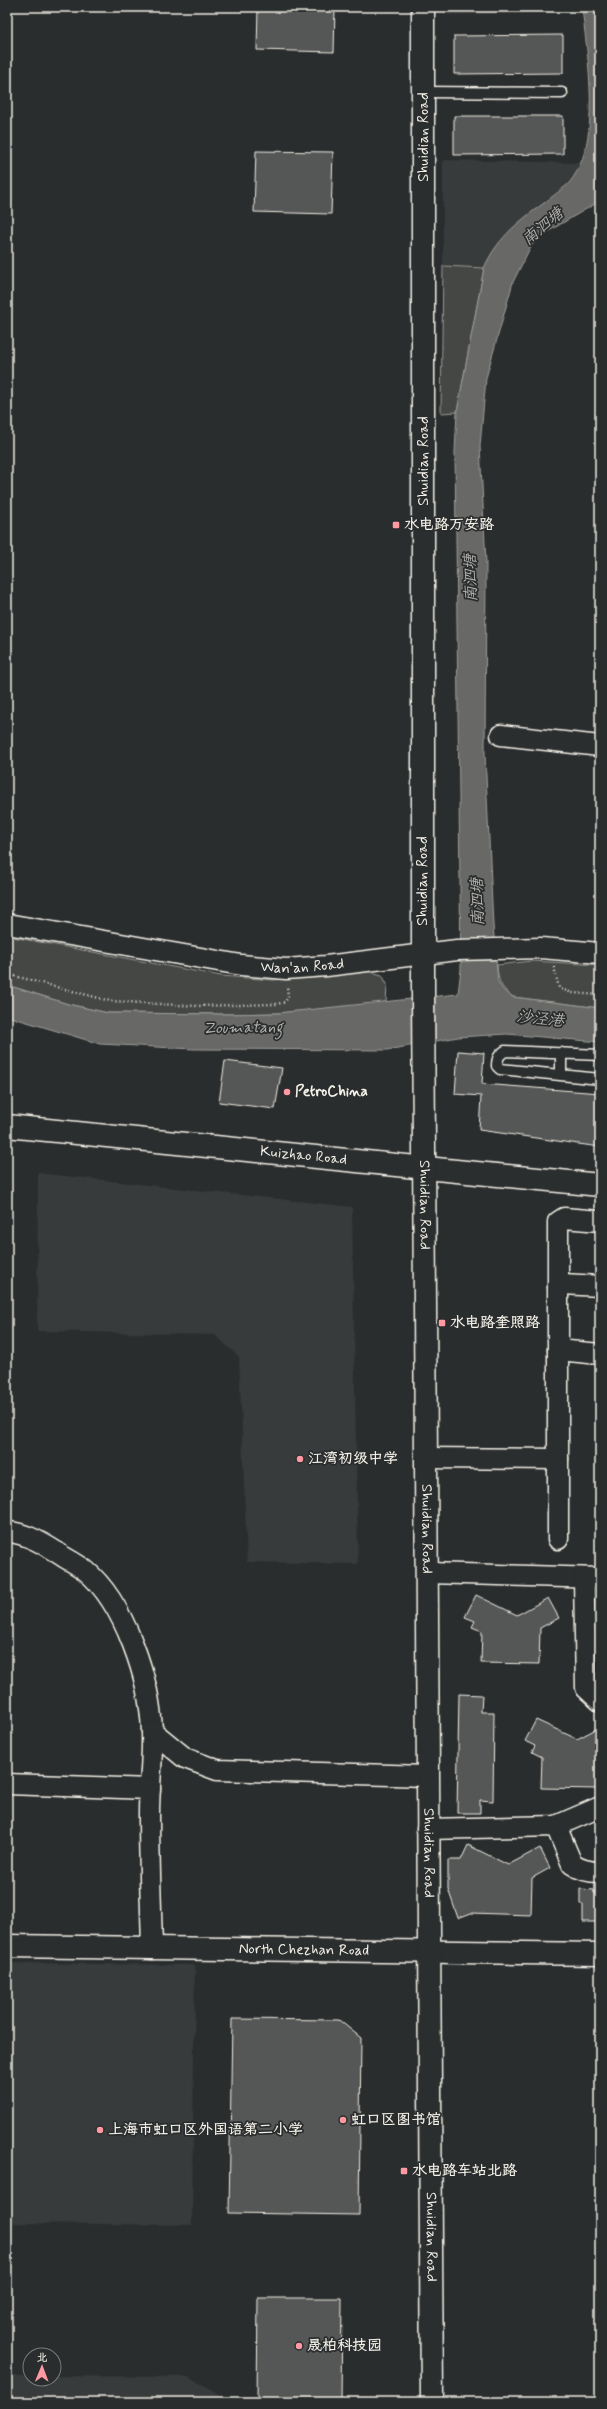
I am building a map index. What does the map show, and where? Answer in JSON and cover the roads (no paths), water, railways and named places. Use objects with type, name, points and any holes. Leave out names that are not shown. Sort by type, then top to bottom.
[{"type":"main road","name":"Shuidian Road","points":[[423,7],[423,990],[426,1168],[428,1573],[427,1829],[432,2402]]},
{"type":"main road","name":"Kuizhao Road","points":[[7,1126],[600,1185]]},
{"type":"main road","name":"North Chezhan Road","points":[[7,1946],[428,1953],[600,1954]]},
{"type":"street","points":[[501,735],[600,746]]},
{"type":"street","name":"Wan'an Road","points":[[7,924],[241,965],[286,968],[326,966],[457,950],[551,948],[600,953]]},
{"type":"street","points":[[558,1539],[558,1222],[564,1218],[600,1222]]},
{"type":"street","points":[[558,1286],[562,1284],[600,1286]]},
{"type":"street","points":[[558,1350],[600,1354]]},
{"type":"street","points":[[427,1458],[464,1458],[476,1471],[558,1466]]},
{"type":"street","points":[[7,1532],[15,1532],[53,1550],[85,1571],[110,1599],[126,1628],[138,1662],[147,1697],[152,1730],[150,1789],[152,1949]]},
{"type":"street","points":[[428,1573],[592,1578],[586,1688],[600,1701]]},
{"type":"street","points":[[152,1730],[185,1758],[217,1770],[427,1776]]},
{"type":"street","points":[[7,1784],[150,1789]]},
{"type":"street","points":[[427,1829],[556,1826],[600,1807]]},
{"type":"street","points":[[556,1826],[572,1864],[577,1868],[590,1872],[600,1872]]},
{"type":"lane","points":[[424,92],[562,93]]},
{"type":"lane","points":[[600,1055],[505,1051],[500,1054],[497,1060],[497,1066],[500,1069],[600,1079]]},
{"type":"lane","points":[[561,1053],[561,1075]]},
{"type":"water","points":[[582,7],[600,7],[600,201],[542,235],[531,246],[513,282],[486,378],[480,446],[486,563],[485,754],[493,925],[498,982],[503,990],[513,997],[600,1008],[600,1042],[507,1034],[458,1037],[387,1050],[194,1049],[100,1044],[7,1016],[7,985],[68,1004],[108,1013],[278,1013],[458,994],[461,969],[455,452],[457,412],[484,268],[496,246],[511,230],[567,185],[578,168],[586,148],[590,100],[587,50]]},
{"type":"place","name":"水电路万安路","points":[[396,525]]},
{"type":"place","name":"PetroChina","points":[[287,1092]]},
{"type":"place","name":"水电路奎照路","points":[[442,1323]]},
{"type":"place","name":"江湾初级中学","points":[[300,1459]]},
{"type":"place","name":"虹口区图书馆","points":[[343,2120]]},
{"type":"place","name":"上海市虹口区外国语第二小学","points":[[100,2130]]},
{"type":"place","name":"水电路车站北路","points":[[404,2171]]},
{"type":"place","name":"晟柏科技园","points":[[299,2346]]},
{"type":"water label","name":"南泗塘","points":[[543,227]]},
{"type":"water label","name":"南泗塘","points":[[471,578]]},
{"type":"water label","name":"南泗塘","points":[[478,902]]},
{"type":"water label","name":"沙泾港","points":[[540,1019]]},
{"type":"water label","name":"Zoumatang","points":[[243,1028]]}]
